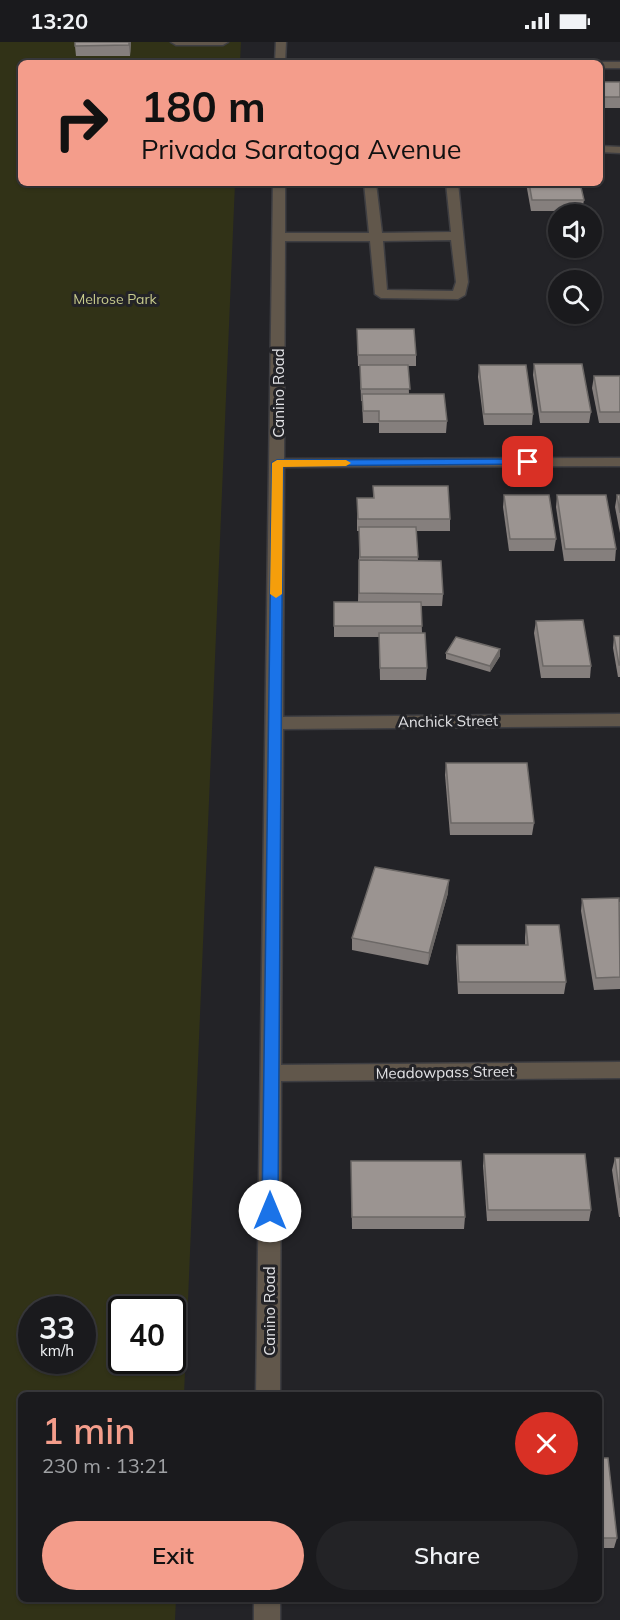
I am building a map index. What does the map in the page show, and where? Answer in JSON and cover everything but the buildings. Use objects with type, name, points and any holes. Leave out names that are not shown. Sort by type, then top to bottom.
[{"type":"street","points":[[176,42],[223,42]]},
{"type":"street","points":[[280,42],[280,60]]},
{"type":"street","points":[[603,65],[620,65]]},
{"type":"street","points":[[603,149],[620,150]]},
{"type":"street","name":"Canino Road","points":[[268,1392],[279,186]]},
{"type":"street","points":[[370,186],[381,294],[407,296],[458,295],[462,282],[452,186]]},
{"type":"street","points":[[279,237],[457,236]]},
{"type":"street","points":[[277,463],[620,462]]},
{"type":"street","name":"Anchick Street","points":[[275,723],[620,720]]},
{"type":"street","name":"Meadowpass Street","points":[[271,1073],[620,1070]]},
{"type":"street","points":[[267,1602],[267,1620]]},
{"type":"green space","name":"Melrose Park","points":[[0,42],[241,42],[240,60],[18,60],[18,186],[235,186],[186,1347],[186,1296],[108,1296],[108,1374],[185,1374],[184,1392],[18,1392],[18,1602],[176,1602],[175,1620],[0,1620]]},
{"type":"slow traffic","points":[[276,594],[277,463],[346,463]]},
{"type":"route","points":[[270,1211],[277,463],[528,462]]}]
